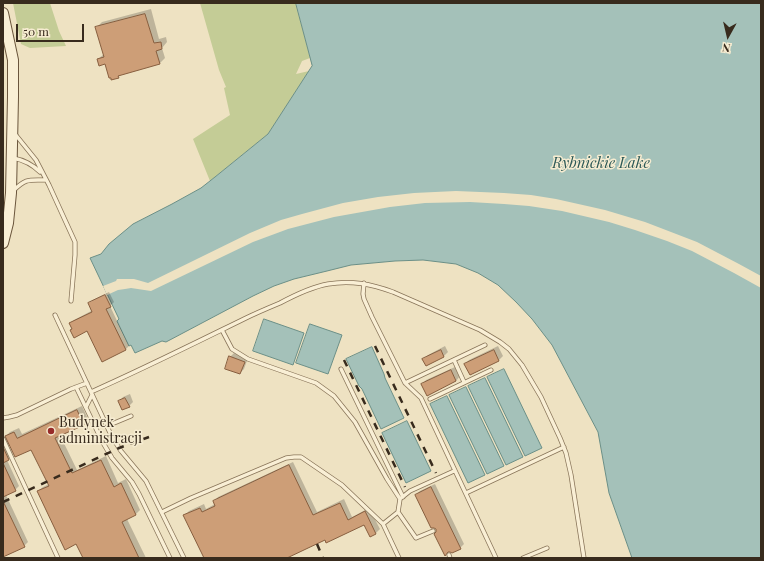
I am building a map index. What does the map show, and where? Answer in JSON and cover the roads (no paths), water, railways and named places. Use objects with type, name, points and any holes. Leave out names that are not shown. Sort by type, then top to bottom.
[{"type":"street","points":[[3,13],[13,60],[11,193],[8,222],[3,243]]},
{"type":"lane","points":[[13,132],[36,160],[75,242],[71,301]]},
{"type":"lane","points":[[12,158],[32,165],[45,178]]},
{"type":"lane","points":[[11,193],[25,181],[45,178]]},
{"type":"lane","points":[[86,407],[92,393],[298,294],[326,284],[340,282],[364,283],[393,292],[480,330],[509,349],[522,365],[541,397],[564,447],[571,475],[584,558]]},
{"type":"lane","points":[[364,283],[363,294],[366,305],[405,383],[421,398],[496,558]]},
{"type":"lane","points":[[55,315],[107,426],[121,451],[146,480],[184,558]]},
{"type":"lane","points":[[222,330],[232,349],[248,359],[316,383],[334,396],[355,422],[387,479],[402,498]]},
{"type":"lane","points":[[405,383],[485,345]]},
{"type":"lane","points":[[454,360],[464,382]]},
{"type":"lane","points":[[341,369],[402,498]]},
{"type":"lane","points":[[430,399],[491,370]]},
{"type":"lane","points":[[3,418],[17,415],[87,383]]},
{"type":"lane","points":[[76,387],[102,441],[112,458],[132,482],[139,494],[170,558]]},
{"type":"lane","points":[[107,426],[131,416]]},
{"type":"lane","points":[[3,440],[58,558]]},
{"type":"lane","points":[[466,494],[564,447]]},
{"type":"lane","points":[[162,512],[286,458],[294,456],[301,457],[342,485],[383,524],[399,558]]},
{"type":"lane","points":[[383,524],[398,512],[402,498],[410,491],[454,471]]},
{"type":"lane","points":[[398,512],[416,538],[433,531]]},
{"type":"lane","points":[[522,558],[547,548]]},
{"type":"water","name":"Rybnickie Lake","points":[[296,3],[761,3],[761,558],[632,558],[609,493],[598,432],[552,345],[532,319],[498,285],[478,273],[456,264],[423,260],[351,265],[294,279],[253,296],[166,342],[162,341],[135,353],[131,345],[129,346],[117,321],[119,319],[90,258],[101,254],[109,244],[133,224],[201,188],[268,134],[312,66]]},
{"type":"water","points":[[264,319],[304,333],[293,365],[253,351]]},
{"type":"water","points":[[310,324],[342,335],[328,374],[296,363]]},
{"type":"water","points":[[372,347],[404,418],[381,429],[346,359]]},
{"type":"water","points":[[504,369],[542,448],[525,456],[487,377]]},
{"type":"water","points":[[485,378],[523,457],[506,465],[468,386]]},
{"type":"water","points":[[466,387],[504,466],[487,474],[449,395]]},
{"type":"water","points":[[447,396],[485,475],[468,483],[430,404]]},
{"type":"water","points":[[407,421],[431,471],[406,483],[382,433]]},
{"type":"railway","points":[[375,346],[436,473]]},
{"type":"railway","points":[[344,360],[405,487]]},
{"type":"railway","points":[[3,502],[119,448],[149,437]]},
{"type":"railway","points":[[317,544],[323,558]]},
{"type":"place","name":"Budynek administracji","points":[[51,431]]}]
